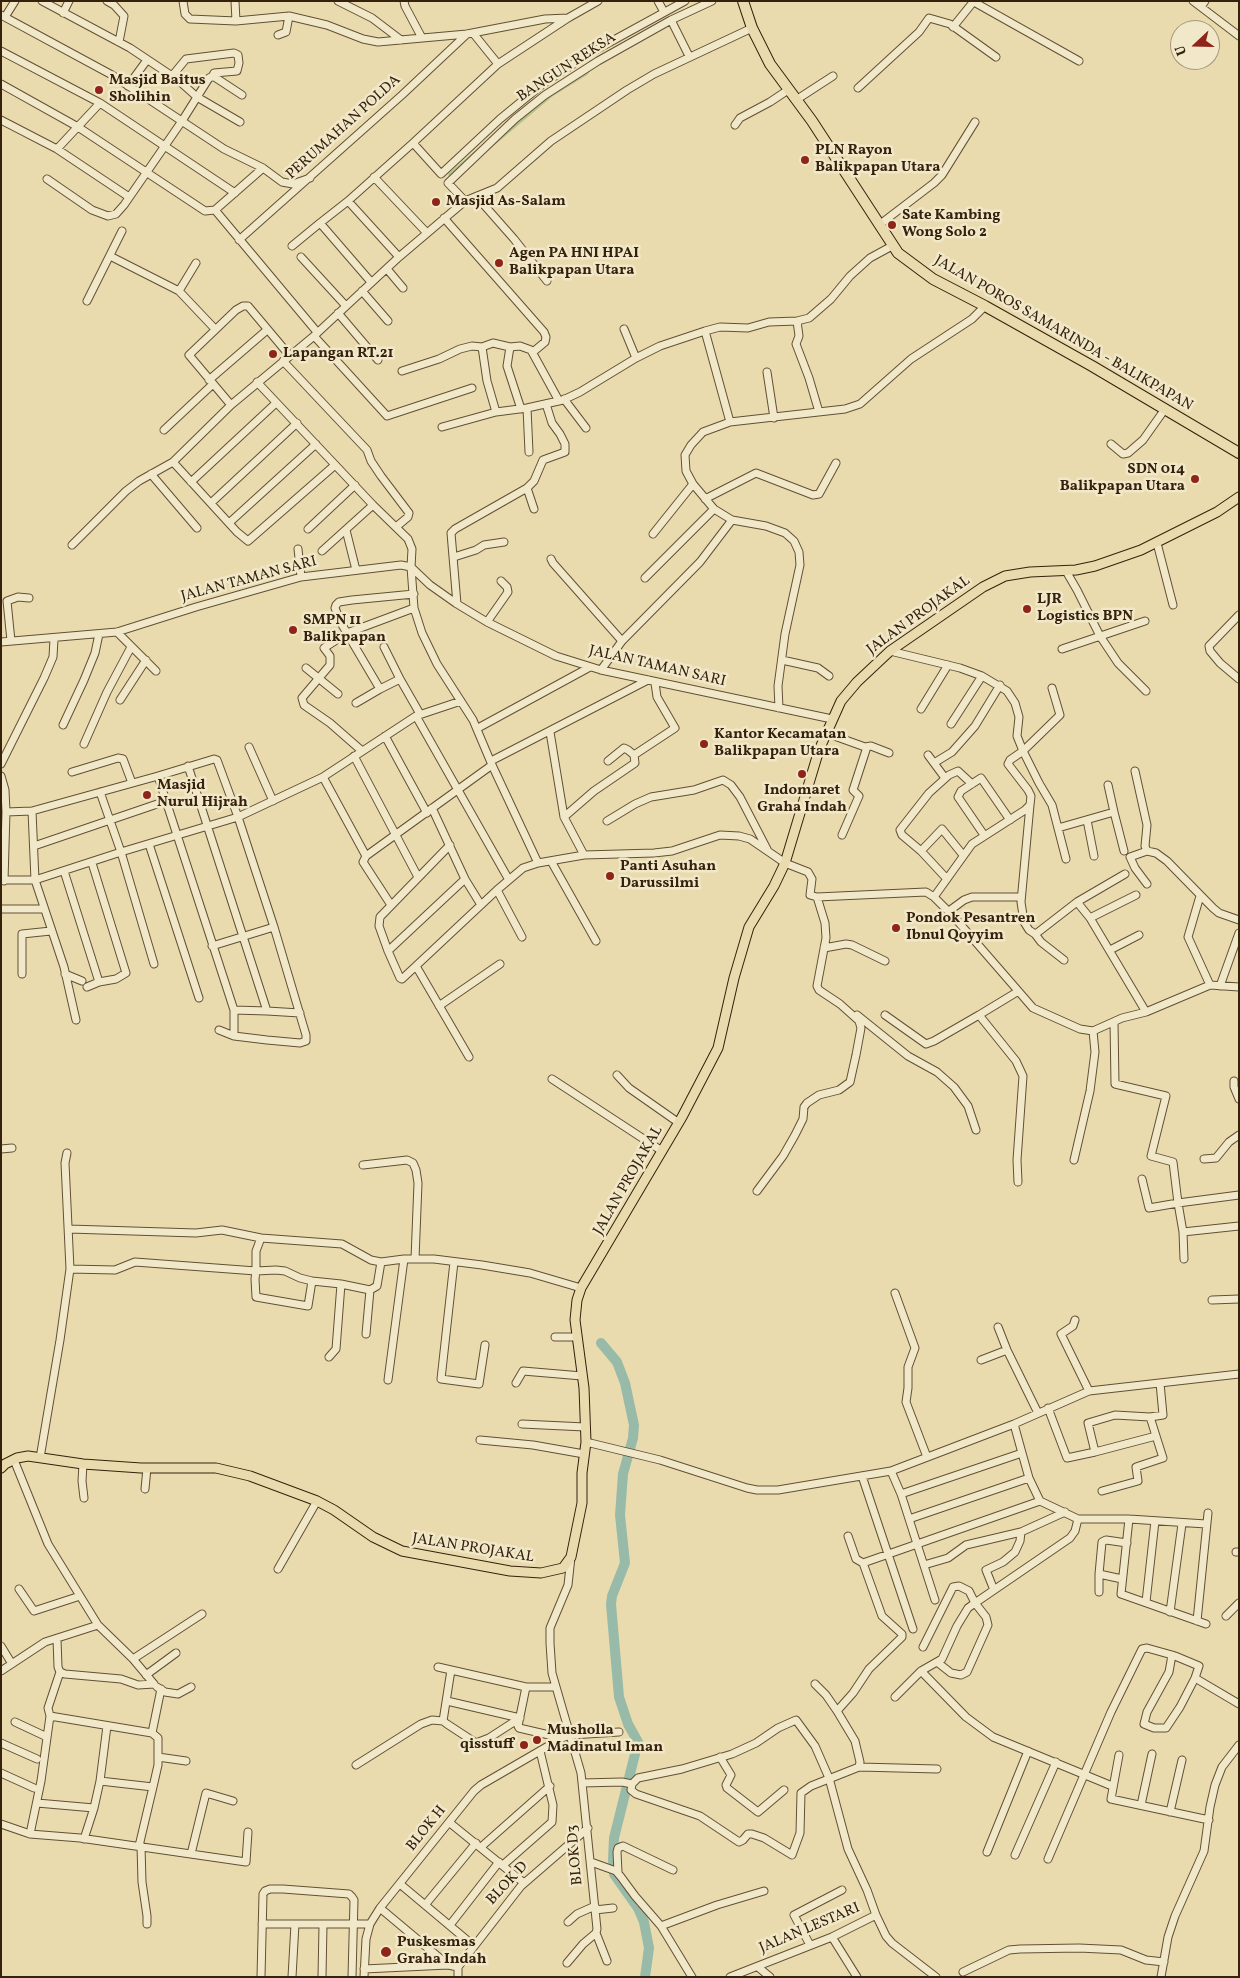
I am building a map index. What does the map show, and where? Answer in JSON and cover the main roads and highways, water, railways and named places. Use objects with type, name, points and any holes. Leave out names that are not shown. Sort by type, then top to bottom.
[{"type":"highway","name":"JALAN POROS SAMARINDA - BALIKPAPAN","points":[[743,1],[752,28],[770,64],[898,253],[933,280],[985,306],[1239,453]]},
{"type":"main road","name":"JALAN PROJAKAL","points":[[3,1463],[28,1456],[83,1464],[147,1468],[223,1469],[250,1476],[317,1501],[334,1510],[373,1537],[402,1552],[479,1566],[541,1573],[563,1568],[571,1557],[582,1503],[586,1442],[582,1376],[576,1338],[577,1300],[581,1288],[679,1123],[718,1048],[734,978],[749,927],[774,886],[785,863],[819,750],[832,719],[846,694],[877,662],[983,587],[1005,576],[1030,572],[1066,572],[1095,566],[1157,543],[1217,512],[1239,497]]},
{"type":"waterway","points":[[601,1343],[617,1362],[625,1383],[634,1425],[633,1438],[623,1474],[620,1515],[625,1563],[612,1596],[611,1604],[619,1697],[628,1724],[638,1742],[614,1838],[613,1859],[614,1874],[638,1908],[644,1922],[649,1948],[645,1977]]},
{"type":"place","name":"Masjid Baitus Sholihin","points":[[99,90]]},
{"type":"place","name":"PLN Rayon Balikpapan Utara","points":[[805,160]]},
{"type":"place","name":"Masjid As-Salam","points":[[436,202]]},
{"type":"place","name":"Sate Kambing Wong Solo 2","points":[[892,225]]},
{"type":"place","name":"Agen PA HNI HPAI Balikpapan Utara","points":[[499,263]]},
{"type":"place","name":"Lapangan RT.21","points":[[273,354]]},
{"type":"place","name":"SDN 014 Balikpapan Utara","points":[[1195,479]]},
{"type":"place","name":"LJR Logistics BPN","points":[[1027,609]]},
{"type":"place","name":"SMPN 11 Balikpapan","points":[[293,630]]},
{"type":"place","name":"Kantor Kecamatan Balikpapan Utara","points":[[704,744]]},
{"type":"place","name":"Indomaret Graha Indah","points":[[802,774]]},
{"type":"place","name":"Masjid Nurul Hijrah","points":[[147,795]]},
{"type":"place","name":"Panti Asuhan Darussilmi","points":[[610,876]]},
{"type":"place","name":"Pondok Pesantren Ibnul Qoyyim","points":[[896,928]]},
{"type":"place","name":"Musholla Madinatul Iman","points":[[537,1740]]},
{"type":"place","name":"qisstuff","points":[[524,1745]]},
{"type":"place","name":"Puskesmas Graha Indah","points":[[386,1952]]}]
